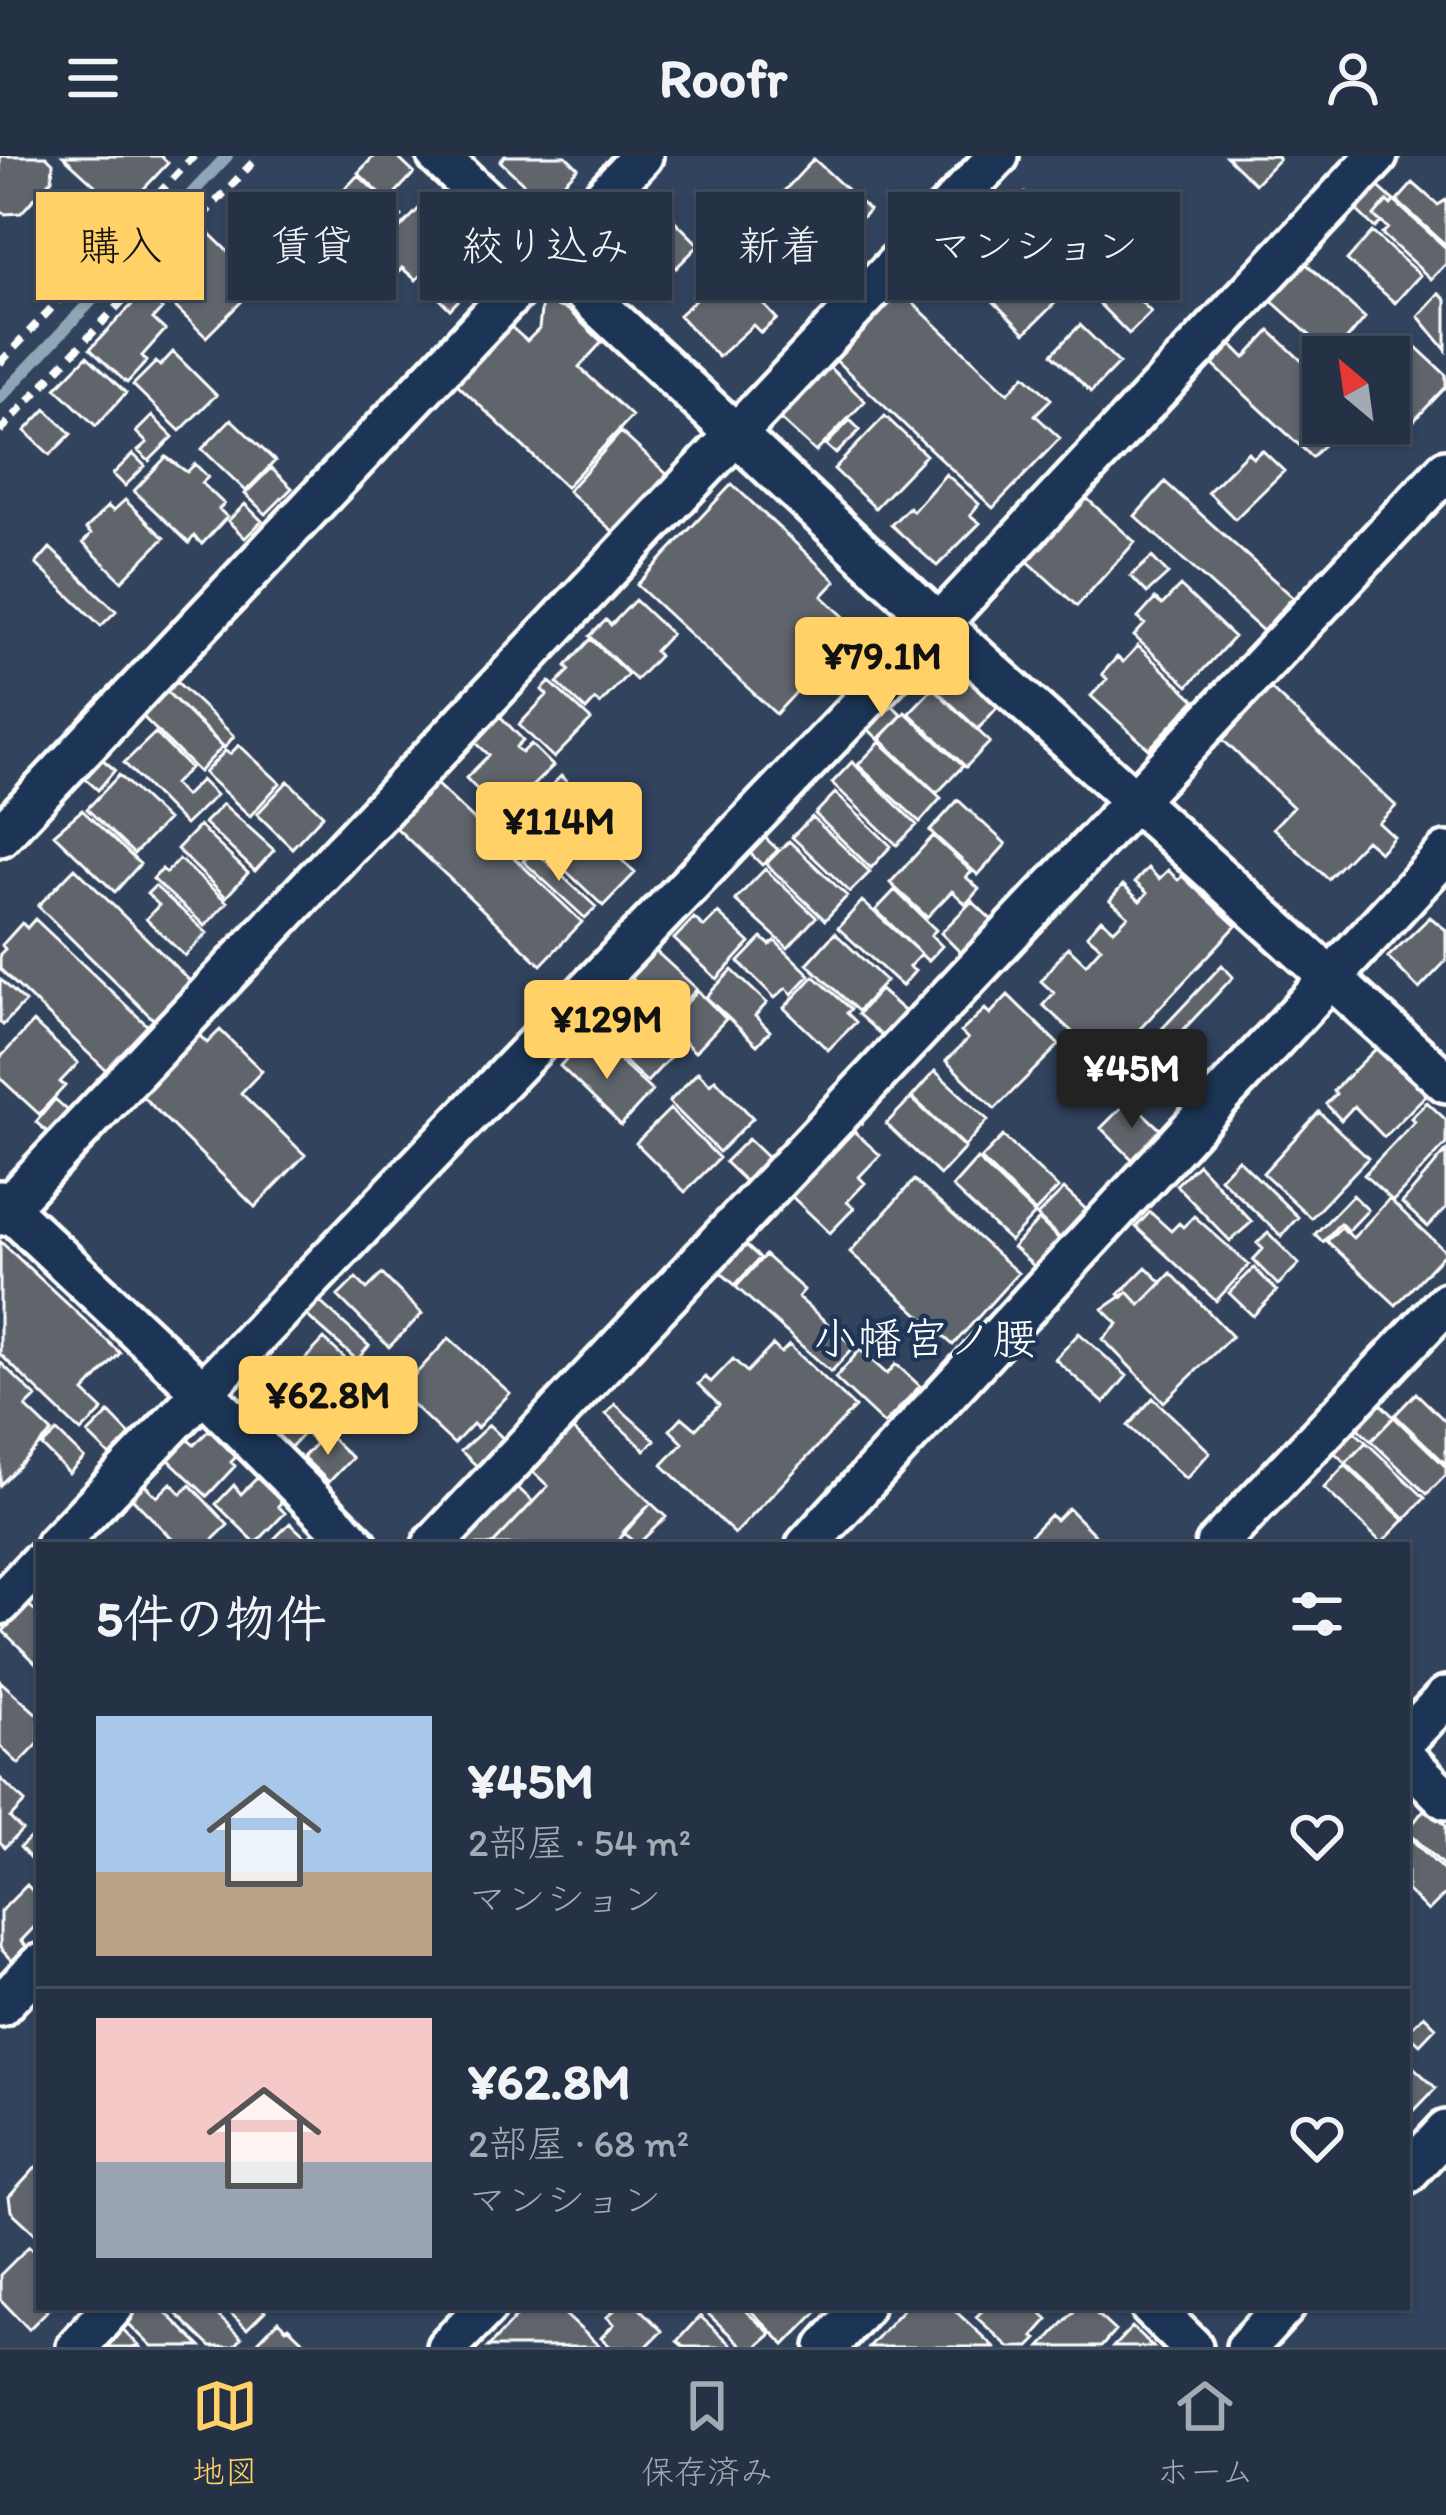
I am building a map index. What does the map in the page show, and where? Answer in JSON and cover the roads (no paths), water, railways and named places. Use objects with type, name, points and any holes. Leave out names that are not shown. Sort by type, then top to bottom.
[{"type":"street","points":[[438,156],[478,192]]},
{"type":"street","points":[[609,192],[642,156]]},
{"type":"street","points":[[354,1542],[203,1392],[2,1208],[998,156]]},
{"type":"street","points":[[59,1542],[939,624],[1377,156]]},
{"type":"street","points":[[0,836],[508,300]]},
{"type":"street","points":[[595,300],[939,624],[1446,1082]]},
{"type":"street","points":[[436,1542],[1446,470]]},
{"type":"street","points":[[810,1542],[1446,853]]},
{"type":"street","points":[[1219,1542],[1446,1303]]},
{"type":"street","points":[[0,1604],[36,1566]]},
{"type":"street","points":[[1410,1735],[1446,1697]]},
{"type":"street","points":[[1410,1763],[1446,1798]]},
{"type":"street","points":[[0,2006],[36,1968]]},
{"type":"street","points":[[1410,2170],[1446,2131]]},
{"type":"street","points":[[77,2347],[110,2310]]},
{"type":"street","points":[[447,2347],[483,2310]]},
{"type":"street","points":[[826,2347],[859,2310]]},
{"type":"street","points":[[1154,2310],[1192,2347]]},
{"type":"street","points":[[1247,2347],[1281,2310]]},
{"type":"waterway","points":[[0,398],[227,156]]},
{"type":"district","name":"小幡宮ノ腰","points":[[925,1338]]}]
